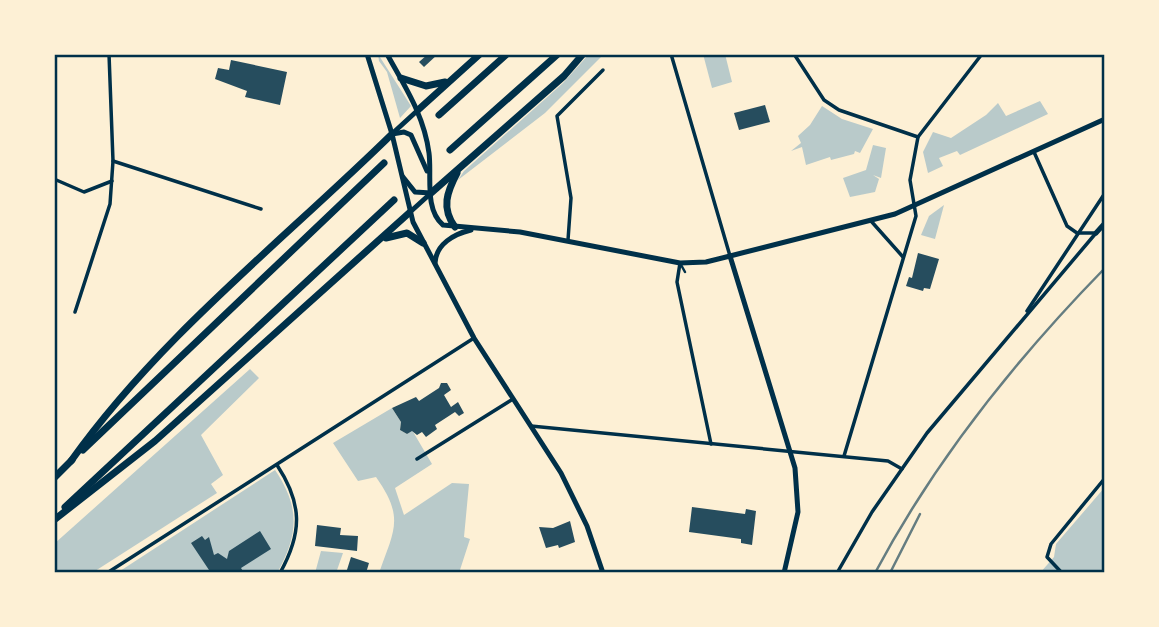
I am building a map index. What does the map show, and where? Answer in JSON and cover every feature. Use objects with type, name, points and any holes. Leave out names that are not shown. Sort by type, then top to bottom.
[{"type":"highway","points":[[418,110],[480,54]]},
{"type":"highway","points":[[439,115],[507,54]]},
{"type":"highway","points":[[450,149],[558,54]]},
{"type":"highway","points":[[432,193],[564,76],[583,54]]},
{"type":"highway","points":[[401,78],[430,86],[455,76]]},
{"type":"highway","points":[[71,461],[102,417],[169,343],[392,134]]},
{"type":"highway","points":[[54,478],[384,163]]},
{"type":"highway","points":[[455,227],[447,215],[447,198],[460,167]]},
{"type":"highway","points":[[54,518],[394,200]]},
{"type":"highway","points":[[54,518],[155,441],[409,213]]},
{"type":"highway","points":[[368,250],[399,233],[413,235],[423,243]]},
{"type":"main road","points":[[367,54],[392,134],[409,213],[474,338],[531,426],[582,513],[603,573]]},
{"type":"main road","points":[[387,54],[418,110],[427,140],[428,174],[435,218],[444,226],[568,240],[680,263],[706,262],[871,221],[915,206],[1105,119]]},
{"type":"main road","points":[[392,134],[418,110]]},
{"type":"main road","points":[[392,134],[404,132],[411,135],[428,174]]},
{"type":"main road","points":[[402,176],[415,192],[432,193]]},
{"type":"main road","points":[[409,213],[432,193]]},
{"type":"main road","points":[[1096,233],[1105,223]]},
{"type":"main road","points":[[435,267],[436,254],[447,241],[477,228]]},
{"type":"main road","points":[[730,256],[790,451],[798,498],[784,573]]},
{"type":"street","points":[[75,312],[110,204],[113,161],[108,54]]},
{"type":"street","points":[[671,54],[730,256]]},
{"type":"street","points":[[794,54],[824,100],[839,110],[918,137]]},
{"type":"street","points":[[844,456],[916,216],[910,180],[913,152],[918,137],[982,54]]},
{"type":"street","points":[[568,240],[571,198],[557,116],[603,71]]},
{"type":"street","points":[[1034,152],[1062,220],[1077,233],[1096,233]]},
{"type":"street","points":[[113,161],[261,209]]},
{"type":"street","points":[[54,179],[84,191],[112,181]]},
{"type":"street","points":[[837,573],[872,512],[902,469],[951,402],[1024,316],[1105,193]]},
{"type":"street","points":[[871,221],[903,257]]},
{"type":"street","points":[[1024,316],[1038,304],[1096,233]]},
{"type":"street","points":[[680,263],[685,272]]},
{"type":"street","points":[[680,263],[677,282],[710,444]]},
{"type":"street","points":[[727,275],[736,272]]},
{"type":"street","points":[[107,573],[474,338]]},
{"type":"street","points":[[417,459],[513,399]]},
{"type":"street","points":[[531,426],[888,461],[902,469]]},
{"type":"street","points":[[277,465],[292,488],[298,513],[290,554],[280,573]]},
{"type":"street","points":[[1062,573],[1047,557],[1051,544],[1105,478]]},
{"type":"shaded area","points":[[378,54],[411,106],[400,118],[387,72],[379,61]]},
{"type":"shaded area","points":[[589,54],[604,54],[545,113],[458,180],[464,171],[563,83]]},
{"type":"shaded area","points":[[703,54],[725,54],[732,82],[712,88]]},
{"type":"shaded area","points":[[1040,101],[1048,114],[960,155],[957,151],[939,158],[943,166],[928,173],[923,152],[933,132],[951,138],[986,115],[998,103],[1006,116]]},
{"type":"shaded area","points":[[822,106],[842,119],[873,129],[860,153],[855,151],[854,154],[831,160],[830,157],[806,165],[802,147],[791,151],[801,143],[798,136],[810,125]]},
{"type":"shaded area","points":[[873,145],[886,148],[881,178],[873,175],[879,179],[875,192],[850,197],[843,178],[866,170]]},
{"type":"shaded area","points":[[944,205],[935,239],[921,235],[929,216]]},
{"type":"shaded area","points":[[250,369],[259,378],[201,435],[223,475],[211,484],[217,493],[92,573],[54,573],[54,544]]},
{"type":"shaded area","points":[[392,408],[401,422],[400,430],[407,434],[412,430],[432,464],[395,488],[404,515],[452,483],[469,484],[464,537],[470,539],[459,573],[379,573],[394,524],[391,503],[376,477],[358,481],[333,443]]},
{"type":"shaded area","points":[[275,470],[289,496],[294,521],[289,546],[277,573],[117,573]]},
{"type":"shaded area","points":[[1105,487],[1105,573],[1040,573],[1054,557],[1056,544]]},
{"type":"shaded area","points":[[321,551],[343,553],[336,573],[315,573]]},
{"type":"building","points":[[428,54],[438,54],[424,67],[419,62]]},
{"type":"building","points":[[231,60],[287,72],[280,105],[245,97],[247,91],[215,79],[218,68],[229,70]]},
{"type":"building","points":[[765,105],[770,122],[739,130],[734,113]]},
{"type":"building","points":[[918,253],[939,259],[930,289],[924,288],[923,291],[906,286],[909,277],[912,278]]},
{"type":"building","points":[[441,383],[447,383],[451,390],[444,395],[451,407],[458,402],[464,413],[459,416],[455,412],[435,425],[437,429],[426,437],[422,432],[417,435],[412,431],[407,434],[400,430],[401,422],[392,408],[416,397],[419,401],[439,388]]},
{"type":"building","points":[[692,507],[745,514],[746,509],[756,511],[752,545],[741,543],[741,539],[689,532]]},
{"type":"building","points":[[570,521],[575,542],[559,548],[558,545],[546,548],[539,527],[553,528]]},
{"type":"building","points":[[317,525],[341,528],[340,535],[358,536],[357,551],[315,546]]},
{"type":"building","points":[[260,531],[271,549],[241,568],[244,573],[205,573],[209,570],[191,543],[202,536],[205,540],[209,537],[214,555],[218,553],[227,559],[229,551]]},
{"type":"building","points":[[351,557],[369,563],[366,573],[346,573]]},
{"type":"railway","points":[[875,573],[950,451],[1040,338],[1105,268]]},
{"type":"railway","points":[[890,573],[920,514]]}]
